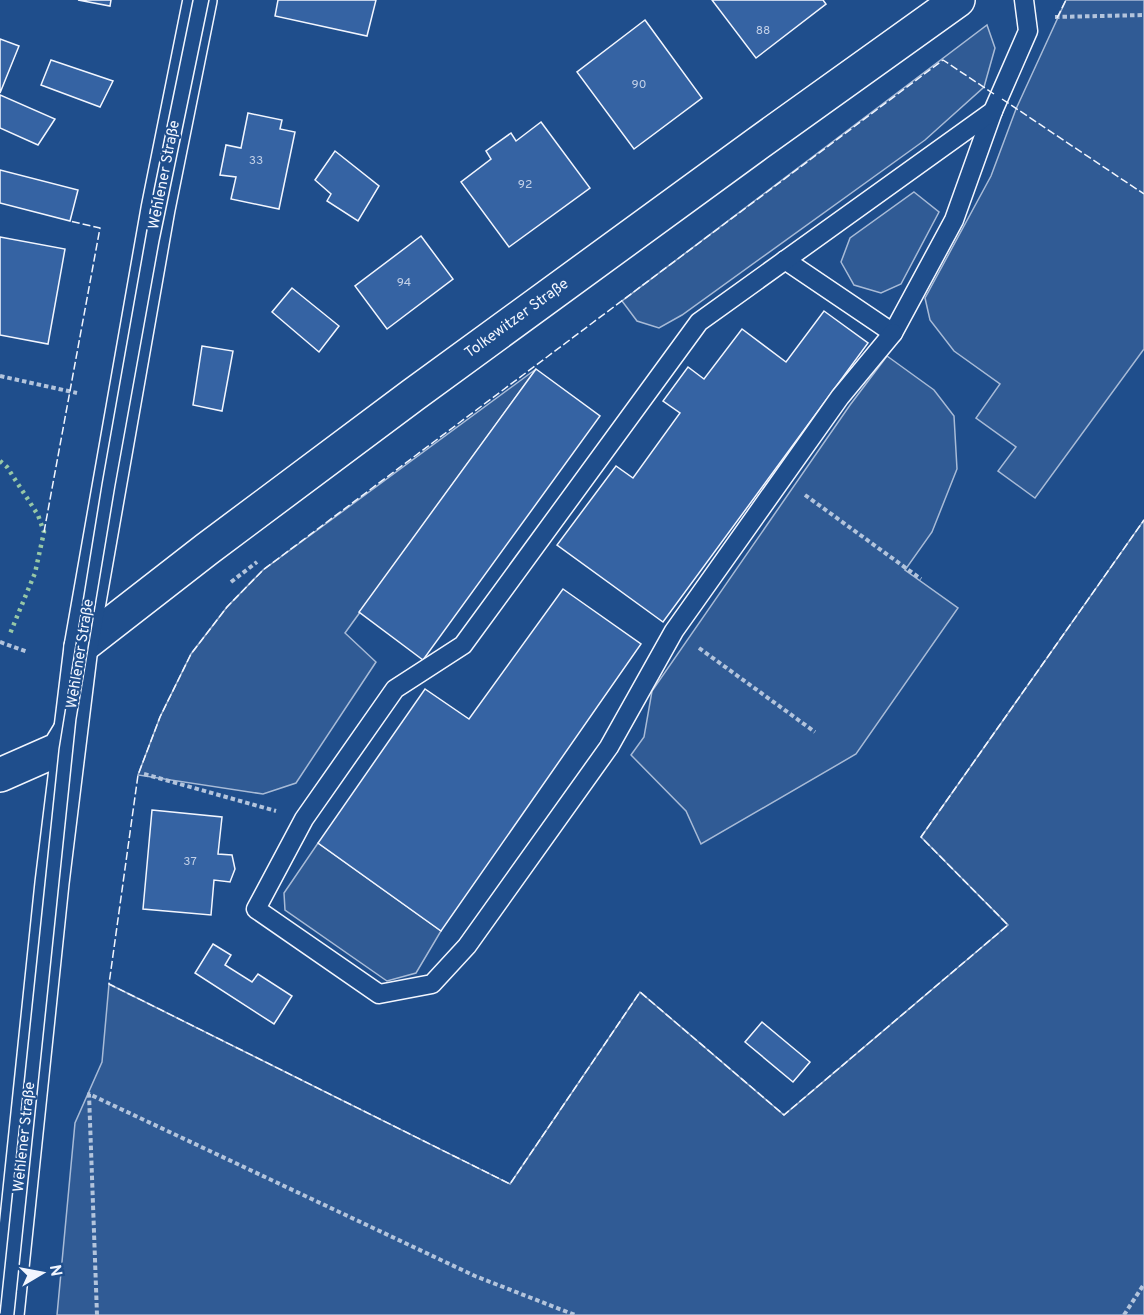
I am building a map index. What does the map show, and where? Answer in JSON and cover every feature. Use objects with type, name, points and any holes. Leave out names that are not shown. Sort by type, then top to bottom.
[{"type":"main road","name":"Wehlener Straße","points":[[7,1315],[52,883],[81,647],[158,209],[200,0]]},
{"type":"main road","name":"Tolkewitzer Straße","points":[[81,647],[412,395],[958,0]]},
{"type":"main road","points":[[0,775],[59,750],[70,731]]},
{"type":"lane","points":[[993,111],[699,322],[463,645],[395,688],[304,819],[256,909],[379,994],[432,984],[467,946],[609,747],[674,631],[840,397],[893,333],[954,220],[993,111],[1028,31],[1024,0]]},
{"type":"lane","points":[[785,260],[893,333]]},
{"type":"path","points":[[1028,31],[1056,16],[1144,15]]},
{"type":"path","points":[[0,376],[77,393]]},
{"type":"path","points":[[782,478],[921,579]]},
{"type":"path","points":[[674,631],[815,732]]},
{"type":"path","points":[[0,642],[28,652]]},
{"type":"path","points":[[144,774],[304,819]]},
{"type":"path","points":[[97,1315],[89,1094],[475,1276],[575,1315]]},
{"type":"path","points":[[1124,1315],[1144,1284]]},
{"type":"shaded area","points":[[1066,0],[1144,0],[1144,349],[1035,498],[998,471],[1016,447],[976,418],[1000,384],[954,351],[930,320],[925,298],[991,176],[1016,109]]},
{"type":"shaded area","points":[[987,25],[995,48],[984,87],[925,140],[682,315],[659,328],[637,321],[622,301]]},
{"type":"shaded area","points":[[914,192],[939,212],[901,284],[881,293],[854,285],[841,262],[850,238]]},
{"type":"shaded area","points":[[887,356],[934,390],[954,416],[957,469],[932,532],[905,570],[958,608],[856,754],[701,844],[686,811],[631,755],[644,737],[652,691],[850,405]]},
{"type":"shaded area","points":[[536,369],[345,633],[376,662],[296,783],[263,794],[138,775],[160,717],[191,654],[227,607],[263,570]]},
{"type":"shaded area","points":[[1144,520],[1144,1315],[57,1315],[75,1123],[102,1062],[109,984],[510,1184],[640,992],[784,1115],[1008,925],[921,837]]},
{"type":"shaded area","points":[[318,843],[441,931],[416,973],[387,981],[285,910],[284,893]]},
{"type":"building","points":[[78,0],[111,0],[110,6]]},
{"type":"building","points":[[278,0],[376,0],[367,36],[275,16]]},
{"type":"building","points":[[712,0],[823,0],[826,4],[756,58]]},
{"type":"building","points":[[645,20],[702,98],[634,149],[577,72]]},
{"type":"building","points":[[0,39],[19,46],[0,93]]},
{"type":"building","points":[[51,60],[113,81],[100,107],[41,85]]},
{"type":"building","points":[[0,95],[55,119],[38,145],[0,128]]},
{"type":"building","points":[[248,113],[282,120],[280,129],[295,132],[279,209],[231,199],[236,177],[220,175],[226,145],[241,148]]},
{"type":"building","points":[[541,122],[590,188],[509,247],[461,182],[491,159],[486,151],[511,133],[516,141]]},
{"type":"building","points":[[335,151],[379,186],[358,221],[327,201],[331,194],[315,180]]},
{"type":"building","points":[[0,170],[78,190],[70,221],[0,203]]},
{"type":"building","points":[[421,236],[453,279],[387,329],[355,286]]},
{"type":"building","points":[[0,237],[65,249],[48,344],[0,335]]},
{"type":"building","points":[[292,288],[339,326],[319,352],[272,312]]},
{"type":"building","points":[[824,311],[868,343],[663,622],[557,545],[616,466],[633,478],[680,413],[663,401],[688,367],[704,379],[742,329],[786,362]]},
{"type":"building","points":[[202,346],[233,351],[222,411],[193,405]]},
{"type":"building","points":[[536,369],[600,416],[423,660],[359,612]]},
{"type":"building","points":[[563,589],[641,644],[441,931],[318,843],[425,689],[469,719]]},
{"type":"building","points":[[152,810],[222,817],[218,854],[232,855],[235,869],[230,882],[214,880],[211,915],[143,909]]},
{"type":"building","points":[[213,944],[231,955],[225,965],[252,982],[258,974],[292,996],[274,1024],[195,973]]},
{"type":"building","points":[[762,1022],[810,1062],[793,1082],[745,1042]]},
{"type":"tram line","points":[[0,1313],[59,749],[102,484],[154,190],[193,0]]},
{"type":"tram line","points":[[14,1315],[76,720],[159,242],[209,0]]},
{"type":"hedge","points":[[0,461],[7,467],[38,515],[44,532],[35,573],[9,636]]},
{"type":"fence","points":[[1057,18],[1066,0]]},
{"type":"fence","points":[[994,94],[943,60],[263,570],[227,607],[191,654],[160,717],[138,775],[109,984],[510,1184],[640,992],[784,1115],[1008,925],[921,837],[1144,520]]},
{"type":"fence","points":[[1002,99],[1144,194]]},
{"type":"fence","points":[[44,532],[100,228],[70,221]]}]
